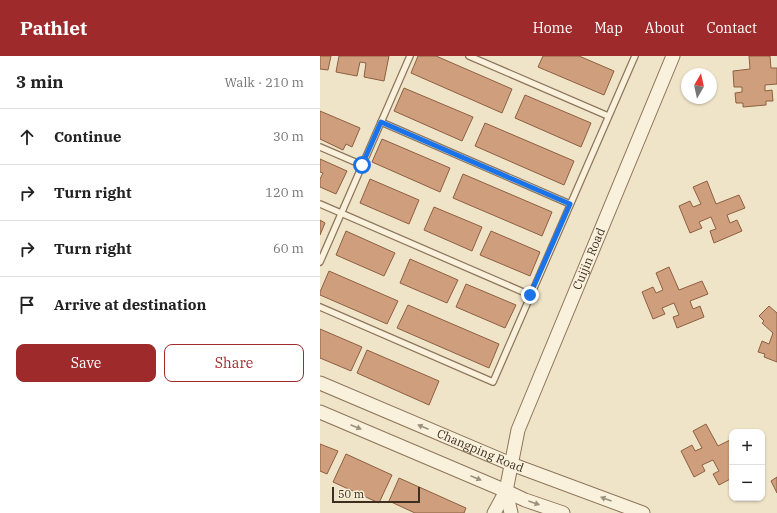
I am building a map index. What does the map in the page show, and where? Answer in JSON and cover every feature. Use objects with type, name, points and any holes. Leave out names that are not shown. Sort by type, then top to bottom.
[{"type":"street","name":"Cuijin Road","points":[[506,491],[518,430],[673,56]]},
{"type":"street","name":"Changping Road","points":[[320,383],[511,464],[643,513]]},
{"type":"street","points":[[320,412],[525,500],[563,513]]},
{"type":"street","points":[[494,513],[506,491]]},
{"type":"street","points":[[506,491],[511,513]]},
{"type":"lane","points":[[320,262],[410,56]]},
{"type":"lane","points":[[469,56],[608,116]]},
{"type":"lane","points":[[320,307],[493,382],[635,56]]},
{"type":"lane","points":[[381,122],[570,204]]},
{"type":"lane","points":[[320,147],[362,165]]},
{"type":"lane","points":[[320,204],[530,295]]},
{"type":"building","points":[[320,56],[331,56],[328,70],[320,69]]},
{"type":"building","points":[[339,56],[389,56],[384,81],[364,77],[366,63],[360,62],[357,76],[336,72]]},
{"type":"building","points":[[418,56],[436,56],[512,89],[502,113],[411,73]]},
{"type":"building","points":[[543,56],[579,56],[614,71],[604,95],[538,67]]},
{"type":"building","points":[[749,56],[770,56],[771,68],[777,68],[777,84],[765,85],[765,91],[772,90],[773,101],[766,101],[766,105],[743,107],[743,103],[736,103],[735,93],[742,92],[742,87],[734,87],[733,71],[750,69]]},
{"type":"building","points":[[404,88],[473,117],[462,141],[394,111]]},
{"type":"building","points":[[525,95],[591,123],[581,147],[515,118]]},
{"type":"building","points":[[320,111],[360,128],[352,147],[346,144],[343,150],[320,139]]},
{"type":"building","points":[[485,123],[574,161],[564,185],[475,146]]},
{"type":"building","points":[[382,139],[450,168],[440,192],[372,162]]},
{"type":"building","points":[[320,159],[347,171],[336,194],[320,187],[320,179],[323,173],[320,172]]},
{"type":"building","points":[[463,174],[552,212],[542,236],[453,198]]},
{"type":"building","points":[[370,179],[419,200],[409,224],[360,203]]},
{"type":"building","points":[[707,181],[716,204],[739,195],[745,208],[727,215],[730,223],[737,220],[742,231],[714,243],[710,231],[716,229],[711,217],[699,222],[702,228],[690,233],[679,206],[690,201],[693,207],[701,204],[693,187]]},
{"type":"building","points":[[434,207],[482,227],[472,251],[424,230]]},
{"type":"building","points":[[320,220],[325,223],[320,235]]},
{"type":"building","points":[[346,231],[395,253],[384,276],[336,255]]},
{"type":"building","points":[[491,231],[540,252],[530,276],[480,255]]},
{"type":"building","points":[[410,259],[458,280],[447,303],[400,283]]},
{"type":"building","points":[[669,267],[679,290],[702,281],[708,294],[690,301],[693,309],[700,306],[704,317],[677,328],[673,317],[679,315],[674,303],[662,308],[665,314],[653,319],[642,292],[653,287],[656,293],[663,290],[656,273]]},
{"type":"building","points":[[329,271],[398,301],[387,324],[320,295]]},
{"type":"building","points":[[466,284],[516,305],[505,328],[456,307]]},
{"type":"building","points":[[408,305],[499,344],[489,368],[397,328]]},
{"type":"building","points":[[769,306],[777,313],[777,362],[764,357],[765,354],[758,352],[762,341],[769,344],[773,333],[762,323],[764,321],[759,316]]},
{"type":"building","points":[[320,329],[362,347],[351,371],[320,358]]},
{"type":"building","points":[[367,350],[439,381],[429,405],[357,373]]},
{"type":"building","points":[[706,424],[718,446],[729,440],[729,480],[719,485],[713,474],[719,471],[713,460],[702,465],[705,471],[694,477],[681,451],[692,445],[695,451],[702,448],[693,431]]},
{"type":"building","points":[[320,444],[338,451],[327,474],[320,471]]},
{"type":"building","points":[[346,454],[392,475],[379,503],[333,482]]},
{"type":"building","points":[[777,477],[777,493],[771,481]]},
{"type":"building","points":[[399,478],[466,508],[464,513],[415,513],[389,501]]},
{"type":"route","points":[[362,165],[381,122],[570,204],[530,295]]}]
